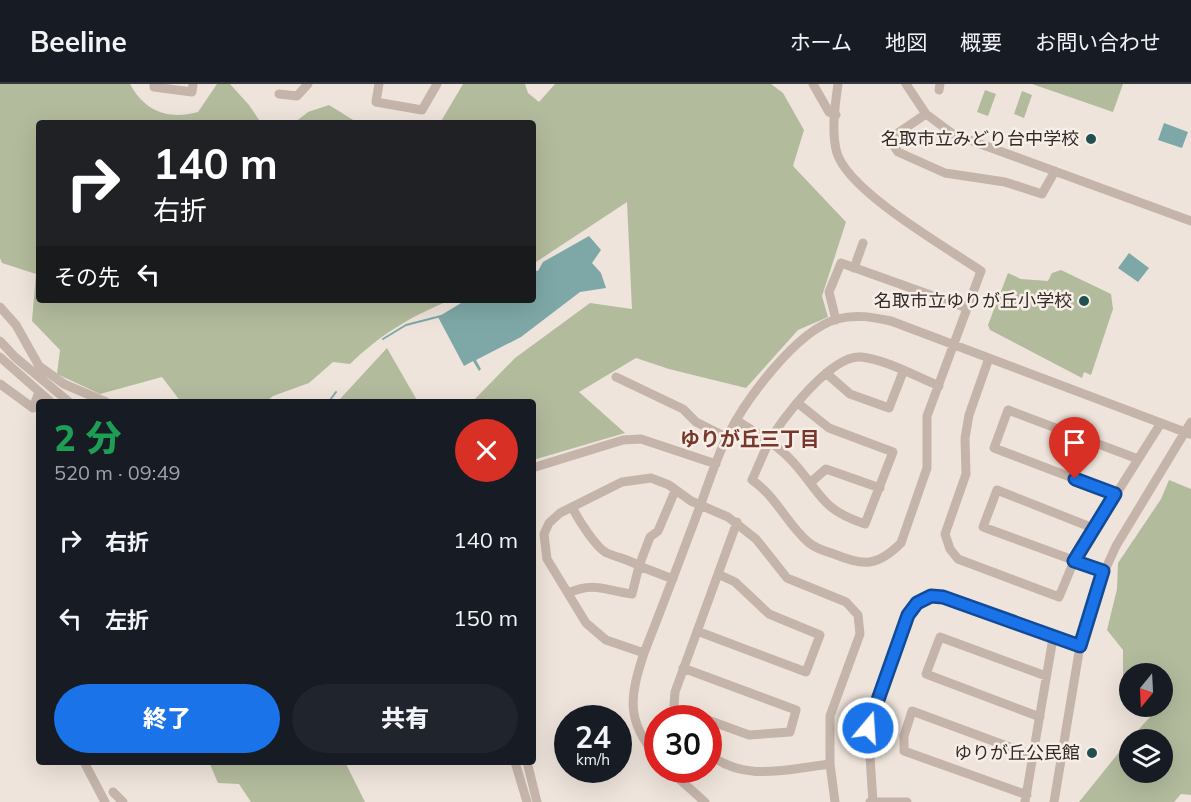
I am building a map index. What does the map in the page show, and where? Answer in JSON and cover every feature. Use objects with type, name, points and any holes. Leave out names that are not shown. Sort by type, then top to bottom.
[{"type":"street","points":[[154,84],[154,87],[192,92],[193,84]]},
{"type":"street","points":[[279,94],[297,96],[308,84]]},
{"type":"street","points":[[379,84],[376,102],[422,110],[437,84]]},
{"type":"street","points":[[813,84],[829,112],[836,115]]},
{"type":"street","points":[[838,84],[837,152],[849,176],[867,192],[981,271],[939,386],[927,416],[929,458],[925,478],[901,543],[877,561],[862,564],[814,547],[765,488],[752,480],[770,441],[826,373],[839,362],[861,357],[939,386]]},
{"type":"street","points":[[906,84],[926,114],[953,134],[1191,221]]},
{"type":"street","points":[[926,114],[889,140],[898,152],[959,177],[1005,182],[1041,194],[1055,171]]},
{"type":"street","points":[[854,268],[863,243]]},
{"type":"street","points":[[836,320],[829,292],[841,263],[968,308]]},
{"type":"street","points":[[0,307],[16,325],[36,369],[88,399]]},
{"type":"street","points":[[644,739],[639,732],[632,708],[633,689],[644,653],[726,437],[750,399],[813,331],[836,320],[869,316],[954,345],[1188,433]]},
{"type":"street","points":[[0,341],[36,369],[66,399]]},
{"type":"street","points":[[0,357],[47,399]]},
{"type":"street","points":[[989,358],[969,415],[965,438],[966,474],[945,534],[950,549],[958,559],[1059,597],[1074,561],[1093,528],[1161,423]]},
{"type":"street","points":[[826,373],[850,394],[890,408],[903,372]]},
{"type":"street","points":[[616,377],[683,409],[696,422],[726,437]]},
{"type":"street","points":[[0,384],[33,408],[36,400]]},
{"type":"street","points":[[36,399],[39,392]]},
{"type":"street","points":[[736,420],[770,441],[792,461],[830,508],[841,516],[865,525],[892,452],[829,428],[799,404]]},
{"type":"street","points":[[1115,494],[994,448],[1008,410],[1138,459]]},
{"type":"street","points":[[1054,799],[1080,646],[1103,571],[1116,546],[1188,433],[1191,422]]},
{"type":"street","points":[[536,467],[623,440],[641,439],[716,464]]},
{"type":"street","points":[[810,483],[826,469],[880,488]]},
{"type":"street","points":[[644,653],[606,640],[586,623],[546,559],[544,534],[549,523],[560,513],[622,482],[635,479],[661,481],[675,491],[736,522],[756,539],[787,578],[846,602],[858,615],[860,634],[830,717],[830,764],[835,802]]},
{"type":"street","points":[[1093,528],[997,490],[983,526],[1103,571]]},
{"type":"street","points":[[568,593],[585,586],[597,586],[632,594],[650,537],[658,531],[675,491]]},
{"type":"street","points":[[572,507],[583,529],[593,536],[601,549],[673,579]]},
{"type":"street","points":[[674,705],[675,692],[683,668],[736,522]]},
{"type":"street","points":[[697,631],[806,672],[820,635],[769,614],[735,582],[718,574]]},
{"type":"street","points":[[873,802],[868,728],[908,615],[917,603],[931,596],[943,597],[1080,646]]},
{"type":"street","points":[[1040,717],[926,674],[939,637],[1046,676]]},
{"type":"street","points":[[1034,756],[912,711],[904,736],[904,751],[1026,798],[1034,756],[1053,638]]},
{"type":"street","points":[[683,668],[796,710],[790,732],[749,735],[722,725]]},
{"type":"street","points":[[722,765],[747,773],[830,764]]},
{"type":"street","points":[[86,765],[105,802]]},
{"type":"street","points":[[516,765],[527,802]]},
{"type":"street","points":[[528,765],[537,802]]},
{"type":"street","points":[[684,783],[705,802]]},
{"type":"street","points":[[113,792],[123,802]]},
{"type":"street","points":[[867,802],[907,802]]},
{"type":"green space","points":[[0,84],[130,84],[136,94],[150,107],[159,112],[177,115],[198,112],[217,84],[230,84],[259,120],[36,120],[36,274],[2,263],[0,258]]},
{"type":"green space","points":[[463,84],[525,84],[528,93],[539,102],[555,84],[771,84],[783,93],[804,130],[793,166],[846,222],[822,296],[828,317],[798,330],[746,388],[669,369],[636,358],[579,392],[625,433],[536,459],[536,399],[475,399],[515,358],[590,303],[632,309],[627,202],[536,262],[536,120],[442,120]]},
{"type":"green space","points":[[1032,84],[1123,84],[1113,112]]},
{"type":"green space","points":[[985,90],[996,94],[988,116],[977,112]]},
{"type":"green space","points":[[1022,91],[1032,95],[1024,118],[1014,114]]},
{"type":"green space","points":[[329,105],[353,120],[298,120],[308,112]]},
{"type":"green space","points":[[1061,270],[1111,294],[1113,309],[1091,375],[1084,372],[1082,378],[990,330],[988,325],[1008,273],[1021,279],[1048,281],[1052,273]]},
{"type":"green space","points":[[36,274],[36,303],[444,303],[397,327],[350,364],[333,362],[309,383],[270,399],[179,399],[162,377],[100,394],[57,374],[60,350],[32,321]]},
{"type":"green space","points":[[387,348],[416,399],[340,399]]},
{"type":"green space","points":[[1169,480],[1191,489],[1191,795],[1181,794],[1174,802],[1079,802],[1119,752],[1119,783],[1173,783],[1173,729],[1139,729],[1150,717],[1173,717],[1173,663],[1123,663],[1123,650],[1107,630],[1117,589],[1118,563],[1161,499]]},
{"type":"green space","points":[[210,765],[346,765],[365,802],[251,802],[239,784],[218,783]]},
{"type":"water","points":[[1164,123],[1188,132],[1182,148],[1158,140]]},
{"type":"water","points":[[589,236],[601,250],[592,263],[601,273],[606,288],[580,292],[521,337],[476,360],[481,369],[479,371],[473,361],[464,366],[438,317],[461,303],[536,303],[536,271],[538,271],[543,262]]},
{"type":"water","points":[[1129,253],[1149,268],[1138,282],[1118,268]]},
{"type":"waterway","points":[[383,339],[406,325],[441,316]]},
{"type":"waterway","points":[[331,399],[336,392]]},
{"type":"place","name":"名取市立みどり台中学校","points":[[1091,139]]},
{"type":"place","name":"名取市立ゆりが丘小学校","points":[[1084,301]]},
{"type":"place","name":"ゆりが丘公民館","points":[[1092,753]]},
{"type":"district","name":"ゆりが丘三丁目","points":[[750,439]]},
{"type":"route","points":[[868,728],[908,615],[917,603],[931,596],[956,601],[1080,646],[1084,626],[1103,571],[1074,561],[1115,494],[1075,479]]}]
